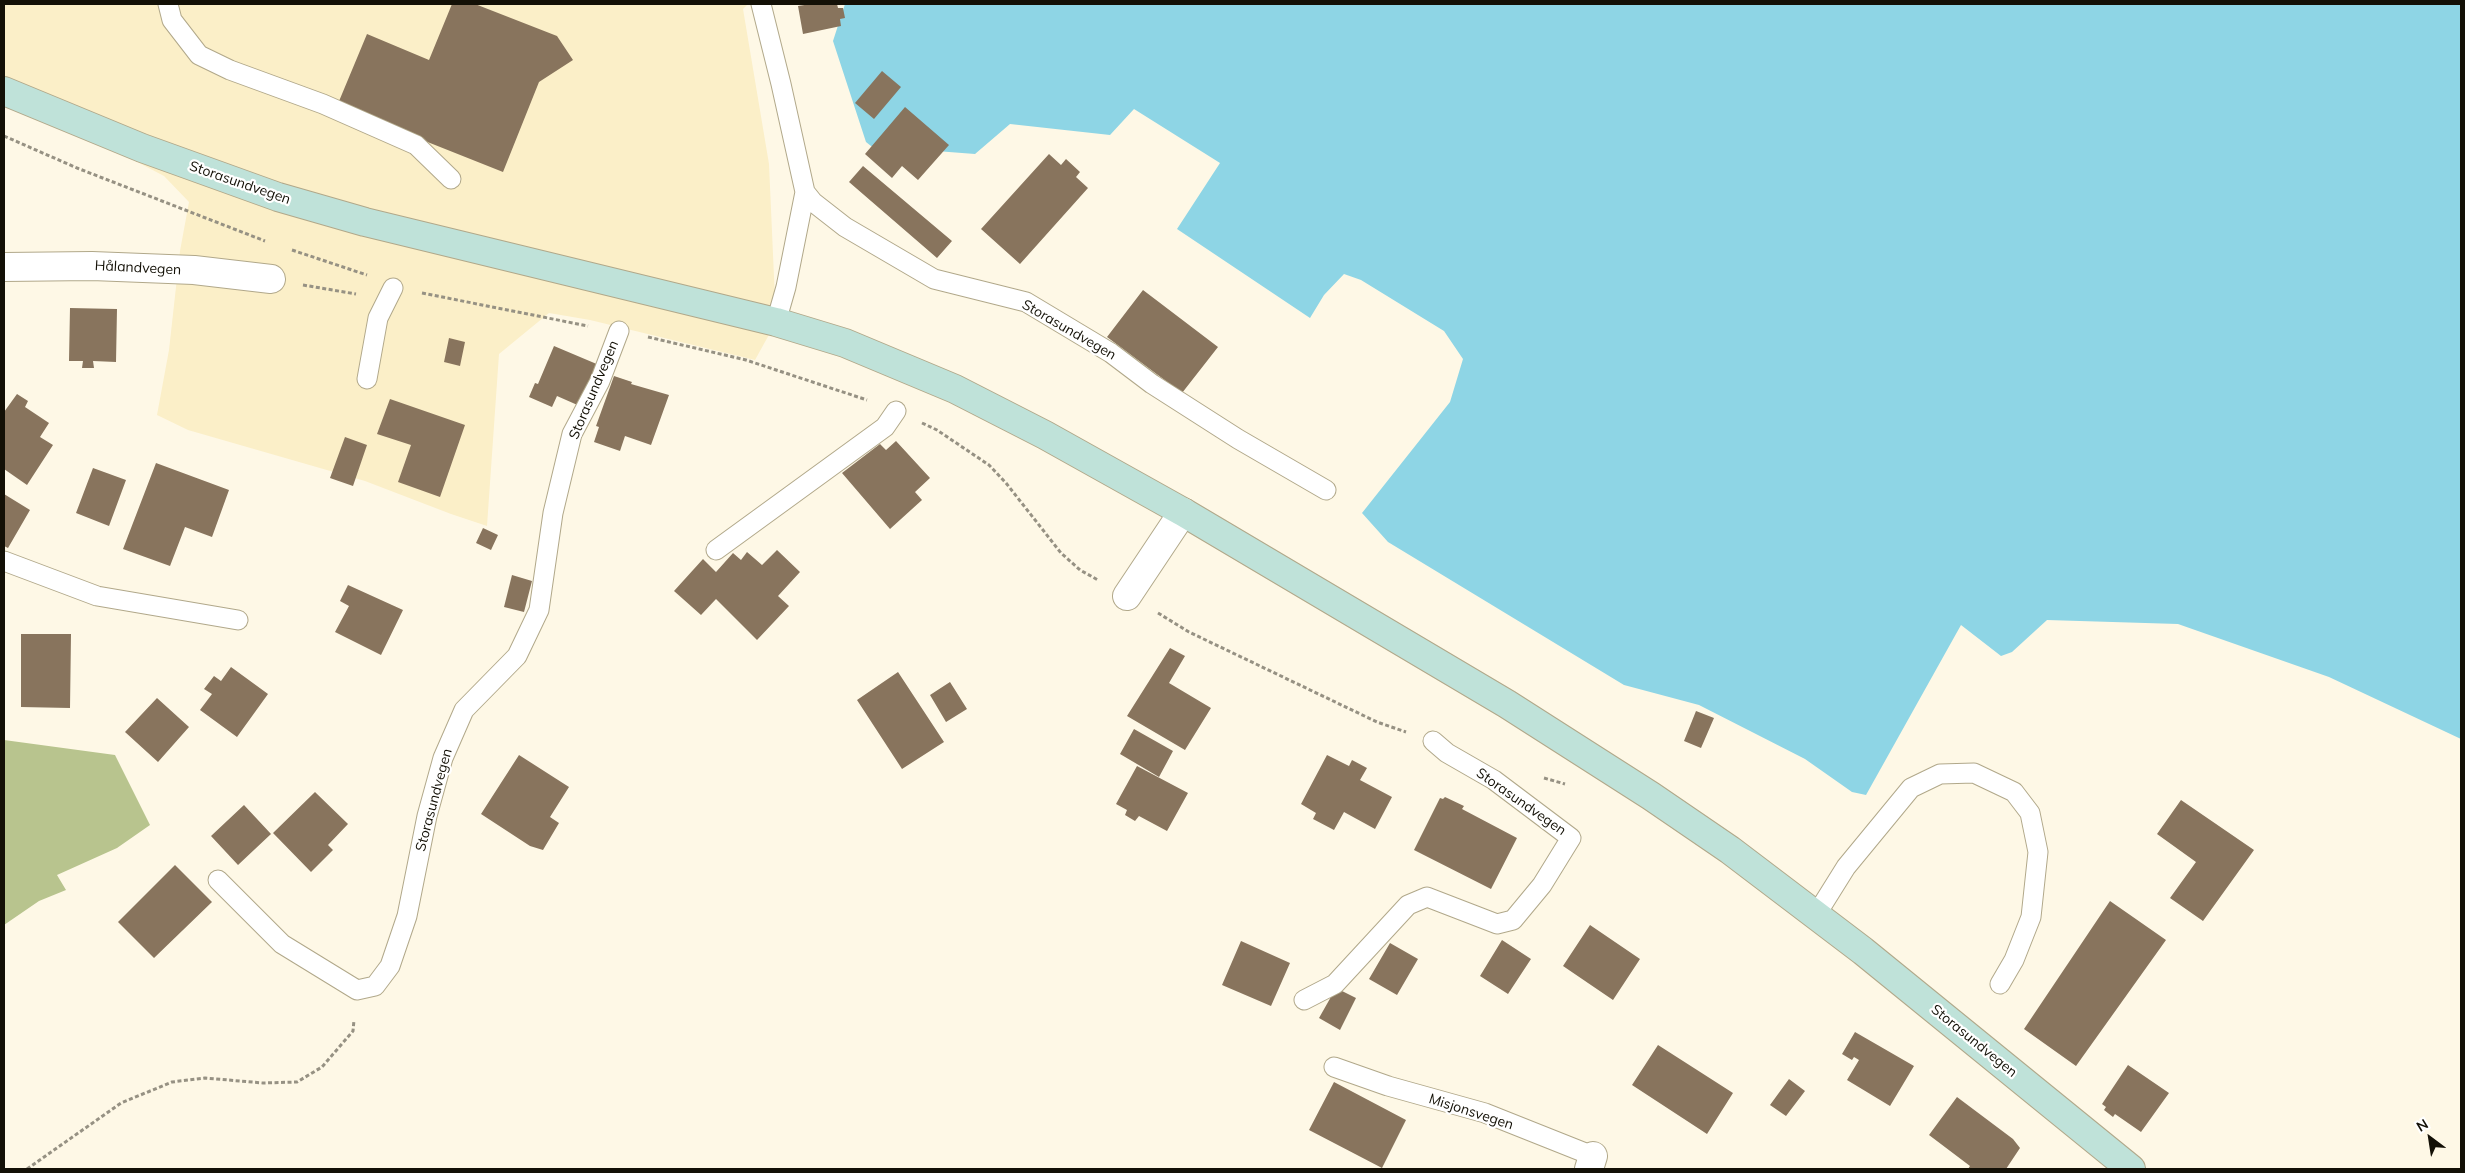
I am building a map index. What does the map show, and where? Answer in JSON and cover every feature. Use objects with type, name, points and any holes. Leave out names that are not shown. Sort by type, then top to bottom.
[{"type":"main road","name":"Storasundvegen","points":[[4,91],[142,148],[278,197],[365,222],[776,322],[844,343],[955,389],[1045,435],[1182,512],[1507,704],[1651,796],[1730,850],[1871,957],[2131,1169]]},
{"type":"street","name":"Hålandvegen","points":[[4,267],[92,266],[194,270],[272,279]]},
{"type":"street","points":[[1127,596],[1182,512]]},
{"type":"lane","points":[[168,4],[172,20],[199,54],[230,70],[323,104],[416,145],[450,179]]},
{"type":"lane","points":[[761,4],[782,84],[804,192],[786,287],[776,322]]},
{"type":"lane","name":"Storasundvegen","points":[[804,192],[813,202],[846,227],[934,279],[1026,302],[1111,353],[1152,384],[1238,439],[1326,490]]},
{"type":"lane","points":[[367,379],[378,318],[393,288]]},
{"type":"lane","name":"Storasundvegen","points":[[357,990],[375,986],[390,966],[407,916],[427,816],[443,758],[464,710],[517,656],[539,610],[554,513],[572,434],[600,381],[619,331]]},
{"type":"lane","points":[[716,550],[798,488],[885,428],[896,411]]},
{"type":"lane","points":[[4,561],[97,596],[238,620]]},
{"type":"lane","name":"Storasundvegen","points":[[1304,1000],[1335,984],[1408,905],[1427,897],[1498,924],[1513,920],[1542,885],[1571,838],[1494,780],[1447,754],[1432,741]]},
{"type":"lane","points":[[1816,915],[1846,867],[1911,788],[1940,774],[1974,773],[2014,792],[2030,813],[2038,852],[2031,917],[2014,960],[2000,984]]},
{"type":"lane","points":[[218,880],[282,944],[357,990]]},
{"type":"lane","name":"Misjonsvegen","points":[[1334,1067],[1388,1086],[1485,1113],[1591,1163]]},
{"type":"path","points":[[4,136],[77,168],[267,242]]},
{"type":"path","points":[[285,248],[369,276],[393,288]]},
{"type":"path","points":[[272,279],[360,295],[393,288]]},
{"type":"path","name":"Storasundvegen","points":[[393,288],[464,300],[526,316],[687,344],[746,360],[838,389],[896,411],[937,430],[988,464],[1070,562],[1080,570],[1189,632],[1378,722],[1432,741]]},
{"type":"path","points":[[1541,777],[1571,785]]},
{"type":"path","points":[[27,1169],[121,1103],[172,1082],[205,1078],[297,1082],[322,1067],[353,1031],[357,990]]},
{"type":"shaded area","points":[[4,4],[748,4],[743,9],[769,164],[776,322],[755,360],[590,320],[549,313],[499,354],[487,526],[365,481],[188,430],[157,415],[169,350],[180,251],[189,202],[164,176],[99,142],[4,80]]},
{"type":"green space","points":[[4,740],[115,755],[150,825],[117,848],[57,875],[66,890],[39,901],[4,925]]},
{"type":"water","points":[[845,4],[2461,4],[2461,739],[2329,677],[2178,624],[2047,620],[2012,652],[2001,656],[1961,625],[1866,795],[1852,792],[1805,759],[1699,705],[1624,685],[1388,542],[1362,513],[1450,402],[1463,359],[1444,331],[1361,280],[1344,274],[1324,295],[1310,318],[1177,229],[1220,163],[1134,109],[1110,135],[1010,124],[975,154],[871,146],[866,142],[833,41]]},
{"type":"building","points":[[452,4],[475,4],[557,36],[573,60],[539,82],[503,172],[337,106],[367,34],[429,60]]},
{"type":"building","points":[[837,4],[838,8],[843,8],[845,18],[840,19],[841,26],[803,34],[798,6]]},
{"type":"building","points":[[882,71],[901,87],[874,119],[855,103]]},
{"type":"building","points":[[905,107],[949,145],[918,180],[902,166],[892,178],[865,154]]},
{"type":"building","points":[[1049,154],[1061,165],[1066,159],[1080,172],[1076,177],[1088,188],[1020,264],[981,229]]},
{"type":"building","points":[[863,166],[952,241],[937,258],[849,182]]},
{"type":"building","points":[[1143,290],[1218,347],[1182,393],[1107,337]]},
{"type":"building","points":[[70,308],[117,309],[116,362],[93,361],[94,368],[82,368],[83,361],[69,361]]},
{"type":"building","points":[[449,338],[465,342],[460,366],[444,362]]},
{"type":"building","points":[[554,346],[599,365],[582,407],[557,396],[552,407],[529,397],[535,383],[538,384]]},
{"type":"building","points":[[614,376],[632,382],[631,384],[669,395],[651,445],[625,436],[620,451],[594,442],[599,427],[596,426]]},
{"type":"building","points":[[17,394],[28,401],[25,407],[49,423],[40,437],[53,445],[27,485],[4,469],[4,412]]},
{"type":"building","points":[[390,399],[465,425],[440,497],[398,482],[411,445],[377,434]]},
{"type":"building","points":[[345,437],[367,445],[353,486],[330,478]]},
{"type":"building","points":[[896,441],[930,478],[915,492],[922,500],[890,529],[842,473],[880,444],[886,450]]},
{"type":"building","points":[[156,463],[229,490],[212,537],[185,527],[170,566],[123,549]]},
{"type":"building","points":[[93,468],[126,480],[109,526],[76,513]]},
{"type":"building","points":[[4,494],[30,510],[8,548],[4,546]]},
{"type":"building","points":[[483,528],[498,535],[491,550],[476,543]]},
{"type":"building","points":[[777,550],[800,572],[778,596],[789,606],[757,640],[716,599],[701,615],[674,591],[703,559],[716,572],[733,553],[741,560],[747,552],[762,565]]},
{"type":"building","points":[[512,575],[532,581],[524,612],[504,607]]},
{"type":"building","points":[[348,585],[403,610],[381,655],[335,632],[349,606],[340,601]]},
{"type":"building","points":[[21,634],[71,634],[70,708],[21,707]]},
{"type":"building","points":[[1170,648],[1185,656],[1169,683],[1211,708],[1185,750],[1127,716]]},
{"type":"building","points":[[231,667],[268,694],[237,737],[200,710],[212,694],[204,689],[214,676],[221,681]]},
{"type":"building","points":[[898,672],[944,742],[902,769],[857,700]]},
{"type":"building","points":[[950,682],[967,709],[946,722],[930,695]]},
{"type":"building","points":[[157,698],[189,727],[158,762],[125,732]]},
{"type":"building","points":[[1696,711],[1714,718],[1701,748],[1684,741]]},
{"type":"building","points":[[1134,729],[1173,751],[1159,777],[1120,754]]},
{"type":"building","points":[[519,755],[569,787],[550,817],[559,823],[543,850],[530,846],[481,814]]},
{"type":"building","points":[[1327,755],[1349,766],[1352,760],[1367,768],[1360,780],[1392,797],[1375,829],[1344,812],[1334,830],[1313,819],[1316,813],[1301,804]]},
{"type":"building","points":[[1137,766],[1188,793],[1167,831],[1139,816],[1135,821],[1125,815],[1127,810],[1116,804]]},
{"type":"building","points":[[315,792],[348,824],[328,845],[333,850],[311,872],[273,833]]},
{"type":"building","points":[[1445,797],[1464,806],[1462,809],[1517,838],[1491,889],[1414,850],[1440,798],[1443,799]]},
{"type":"building","points":[[2181,800],[2254,850],[2203,921],[2170,898],[2196,862],[2157,834]]},
{"type":"building","points":[[244,805],[271,834],[238,865],[211,836]]},
{"type":"building","points":[[175,865],[212,902],[154,958],[118,922]]},
{"type":"building","points":[[2110,901],[2166,940],[2076,1066],[2024,1029]]},
{"type":"building","points":[[1590,925],[1640,959],[1613,1000],[1563,966]]},
{"type":"building","points":[[1502,940],[1531,959],[1508,994],[1480,976]]},
{"type":"building","points":[[1241,941],[1290,963],[1271,1006],[1222,985]]},
{"type":"building","points":[[1390,943],[1418,959],[1397,995],[1369,979]]},
{"type":"building","points":[[1336,988],[1356,998],[1340,1030],[1319,1018]]},
{"type":"building","points":[[1855,1032],[1914,1066],[1890,1106],[1847,1080],[1859,1060],[1854,1057],[1852,1060],[1842,1054]]},
{"type":"building","points":[[1658,1045],[1733,1093],[1707,1134],[1632,1085]]},
{"type":"building","points":[[2128,1065],[2169,1093],[2141,1132],[2115,1114],[2113,1117],[2104,1110],[2106,1107],[2102,1104]]},
{"type":"building","points":[[1789,1079],[1805,1091],[1786,1116],[1770,1105]]},
{"type":"building","points":[[1334,1082],[1406,1120],[1382,1168],[1309,1130]]},
{"type":"building","points":[[1957,1097],[2013,1139],[2020,1148],[2006,1169],[1968,1169],[1970,1166],[1929,1135]]}]
